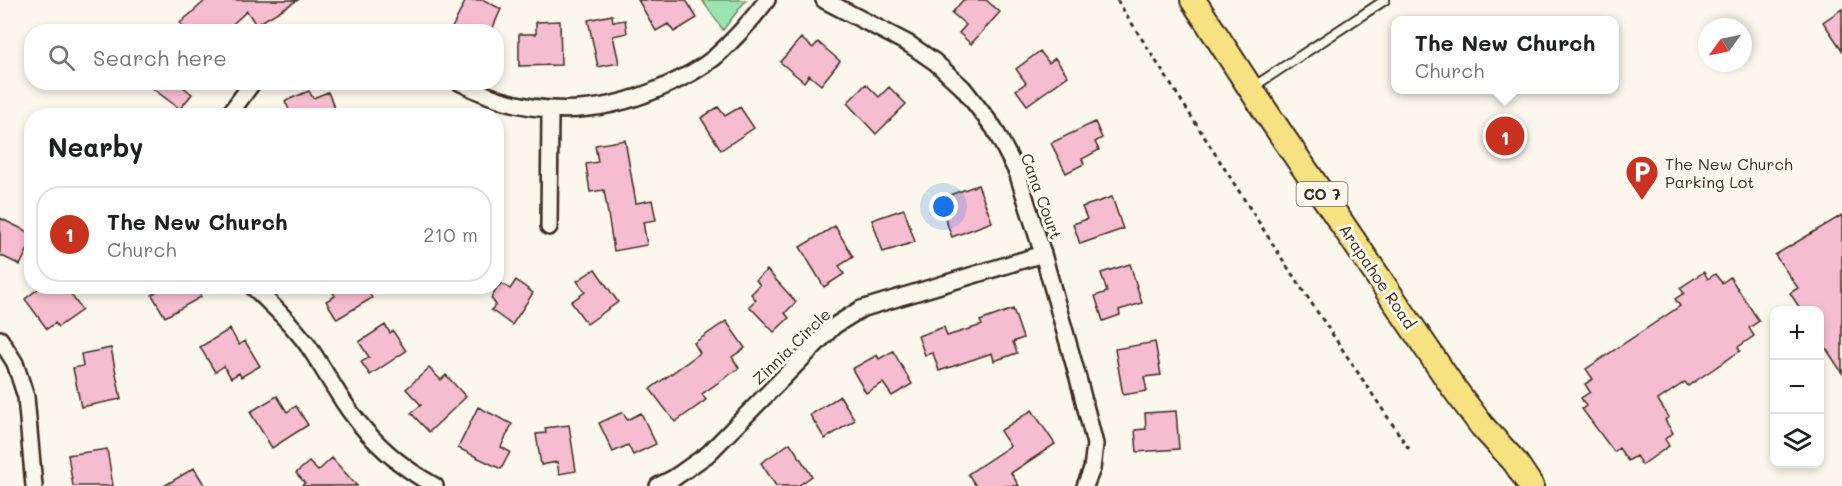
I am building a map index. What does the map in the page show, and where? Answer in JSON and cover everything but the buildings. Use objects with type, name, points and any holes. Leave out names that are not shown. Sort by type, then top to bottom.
[{"type":"main road","name":"Arapahoe Road","points":[[1193,0],[1453,387],[1482,426],[1515,462],[1531,486]]},
{"type":"street","points":[[473,90],[518,105],[550,111],[596,108],[640,98],[682,79],[713,59],[748,25],[767,0]]},
{"type":"street","name":"Cana Court","points":[[824,0],[909,44],[935,62],[963,88],[994,128],[1017,172],[1043,254],[1095,444],[1092,470],[1085,486]]},
{"type":"street","points":[[234,108],[247,90]]},
{"type":"street","points":[[549,227],[550,111]]},
{"type":"street","name":"Zinnia Circle","points":[[658,486],[674,478],[708,454],[834,326],[861,309],[1043,254]]},
{"type":"street","points":[[260,294],[308,346],[349,410],[376,444],[409,472],[435,486]]},
{"type":"street","points":[[0,339],[15,363],[26,398],[34,486]]},
{"type":"lane","points":[[1251,89],[1385,0]]},
{"type":"path","points":[[1118,0],[1282,258],[1409,449]]},
{"type":"green space","points":[[702,0],[746,0],[723,30]]},
{"type":"place","name":"The New Church","points":[[1505,136]]},
{"type":"place","name":"The New Church Parking Lot","points":[[1642,201]]}]
